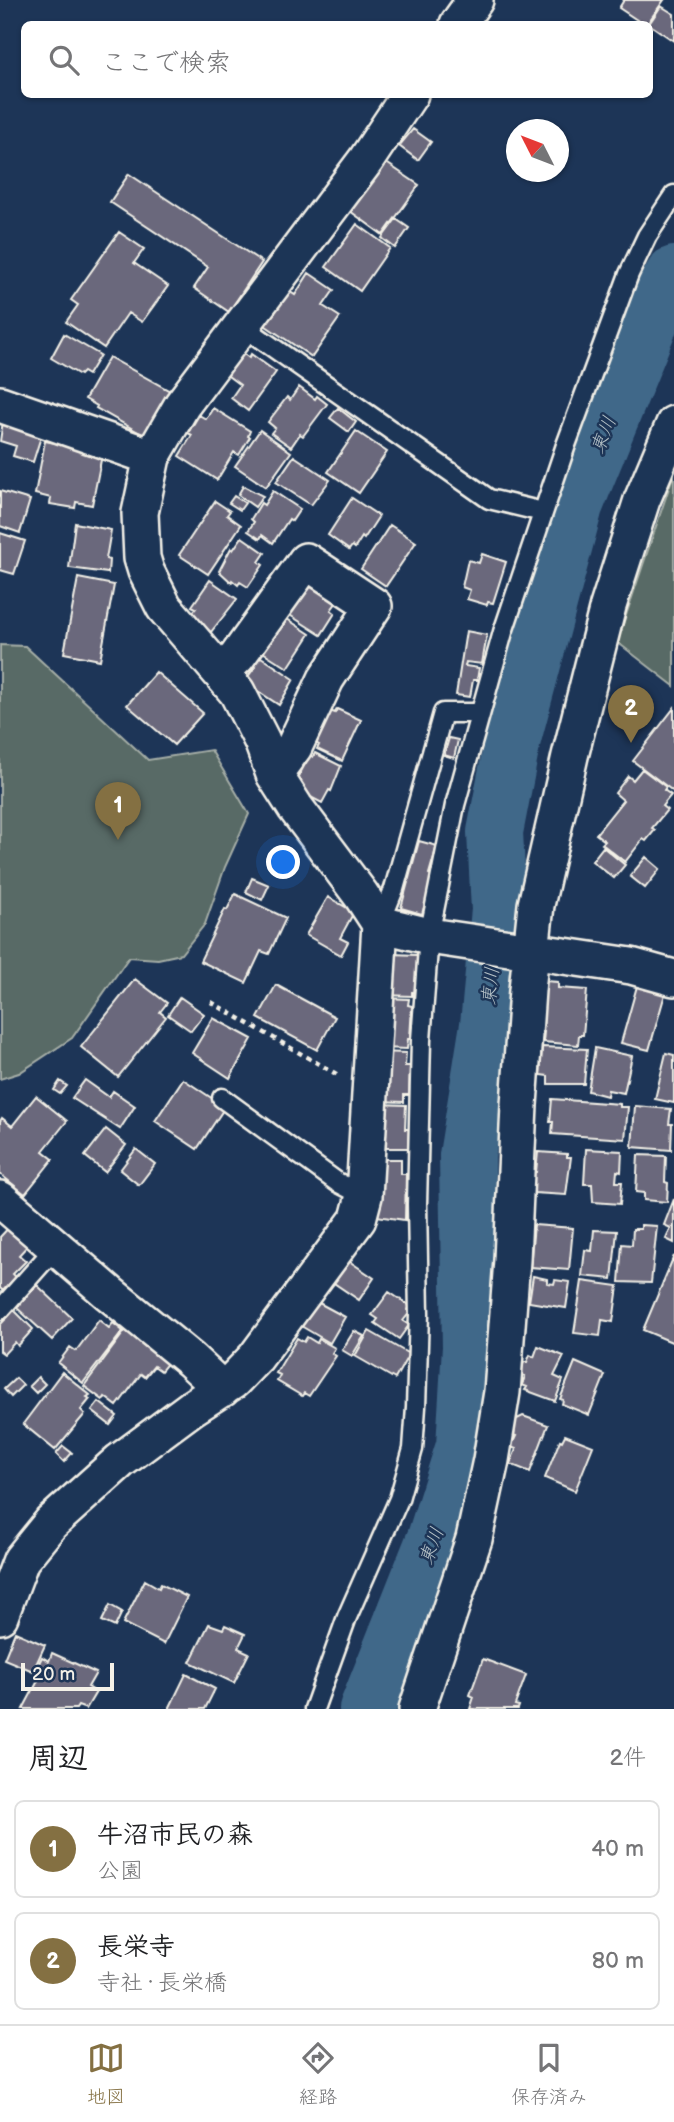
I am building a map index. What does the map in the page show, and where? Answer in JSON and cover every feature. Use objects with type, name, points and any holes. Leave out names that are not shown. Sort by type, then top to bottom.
[{"type":"street","points":[[460,21],[475,0]]},
{"type":"street","points":[[0,1616],[8,1575],[34,1541],[79,1496],[120,1461],[193,1406],[233,1381],[256,1357],[358,1219],[364,1196],[380,924],[274,774],[262,741],[237,692],[164,607],[146,571],[141,547],[140,513],[152,457],[182,405],[366,160],[407,98]]},
{"type":"street","points":[[0,404],[152,457]]},
{"type":"street","points":[[417,1709],[474,1539],[502,1392],[512,1260],[519,1105],[519,951],[536,905],[608,606],[642,500],[674,424]]},
{"type":"street","points":[[221,673],[237,657],[306,561],[374,606],[326,679],[294,747],[274,774]]},
{"type":"street","points":[[380,924],[519,951],[631,966],[674,978]]},
{"type":"street","points":[[0,1199],[222,1389]]},
{"type":"lane","points":[[314,1709],[347,1617],[399,1499],[413,1449],[419,1314],[417,1204],[421,1040],[438,937],[438,882],[455,805],[503,632],[543,512],[629,274],[648,236],[674,195]]},
{"type":"lane","points":[[241,325],[489,499],[543,512]]},
{"type":"lane","points":[[380,924],[394,889],[443,713],[481,713]]},
{"type":"lane","points":[[222,1098],[337,1182],[364,1196]]},
{"type":"lane","points":[[0,1310],[56,1247]]},
{"type":"path","points":[[211,1002],[370,1093]]},
{"type":"green space","points":[[674,473],[674,686],[617,642]]},
{"type":"green space","points":[[0,645],[25,646],[148,760],[211,750],[249,814],[225,867],[205,924],[181,954],[158,959],[129,957],[72,1038],[19,1073],[0,1079]]},
{"type":"building","points":[[624,0],[664,0],[649,21],[638,21],[619,8]]},
{"type":"building","points":[[661,6],[674,14],[674,41],[653,27],[651,21]]},
{"type":"building","points":[[413,129],[431,142],[418,160],[399,146]]},
{"type":"building","points":[[385,162],[419,185],[383,235],[350,211]]},
{"type":"building","points":[[129,174],[262,262],[229,312],[194,288],[208,267],[110,202]]},
{"type":"building","points":[[396,219],[409,228],[395,248],[382,238]]},
{"type":"building","points":[[357,224],[390,248],[360,291],[326,267]]},
{"type":"building","points":[[119,232],[144,249],[134,263],[168,286],[142,322],[128,313],[104,348],[66,322],[78,305],[71,300]]},
{"type":"building","points":[[309,273],[334,290],[323,306],[340,317],[312,357],[263,324],[281,286],[295,295]]},
{"type":"building","points":[[64,334],[100,355],[88,375],[83,372],[80,375],[51,358]]},
{"type":"building","points":[[240,351],[249,358],[251,354],[276,372],[248,411],[231,398],[240,385],[224,373]]},
{"type":"building","points":[[109,357],[170,391],[149,438],[85,399]]},
{"type":"building","points":[[299,387],[327,404],[303,436],[300,434],[291,447],[271,433],[275,428],[268,422],[287,397],[290,400]]},
{"type":"building","points":[[213,408],[250,431],[250,437],[239,455],[234,452],[217,480],[179,456],[192,435],[188,433],[199,415],[206,419]]},
{"type":"building","points":[[338,408],[356,422],[349,432],[330,418]]},
{"type":"building","points":[[3,421],[43,430],[33,462],[13,456],[16,446],[0,441]]},
{"type":"building","points":[[260,430],[291,452],[266,487],[235,466]]},
{"type":"building","points":[[356,431],[387,452],[359,493],[328,472]]},
{"type":"building","points":[[45,441],[91,450],[102,455],[92,505],[76,502],[75,508],[50,504],[51,498],[35,494]]},
{"type":"building","points":[[294,456],[330,480],[311,505],[276,482]]},
{"type":"building","points":[[243,486],[263,496],[255,507],[238,495]]},
{"type":"building","points":[[0,491],[30,500],[20,533],[0,526]]},
{"type":"building","points":[[273,491],[300,509],[292,521],[289,519],[273,543],[262,535],[260,539],[248,531],[254,522],[251,519],[261,503],[264,505]]},
{"type":"building","points":[[234,496],[245,503],[240,510],[229,503]]},
{"type":"building","points":[[352,498],[379,516],[364,539],[362,537],[355,548],[352,546],[349,550],[328,535]]},
{"type":"building","points":[[215,501],[230,511],[227,515],[241,525],[208,574],[179,555]]},
{"type":"building","points":[[75,523],[111,530],[106,559],[109,560],[108,573],[69,568]]},
{"type":"building","points":[[390,525],[416,542],[386,586],[361,569]]},
{"type":"building","points":[[0,533],[25,541],[14,574],[0,570]]},
{"type":"building","points":[[242,537],[265,553],[259,562],[263,565],[248,587],[240,582],[238,585],[232,580],[231,582],[219,571],[231,548],[233,550]]},
{"type":"building","points":[[482,554],[506,562],[493,603],[488,602],[487,605],[467,599],[470,590],[462,587],[468,560],[479,563]]},
{"type":"building","points":[[307,577],[342,595],[331,610],[335,613],[321,635],[288,614]]},
{"type":"building","points":[[78,578],[114,585],[100,660],[64,653]]},
{"type":"building","points":[[210,580],[237,599],[211,632],[189,617],[196,608],[192,606]]},
{"type":"building","points":[[281,615],[310,634],[288,668],[258,649]]},
{"type":"building","points":[[466,631],[487,635],[482,664],[466,662],[465,666],[479,668],[477,680],[473,680],[470,697],[456,695]]},
{"type":"building","points":[[258,655],[294,679],[279,705],[244,682],[255,667],[252,665]]},
{"type":"building","points":[[156,672],[203,713],[174,745],[127,705]]},
{"type":"building","points":[[674,708],[674,792],[633,761]]},
{"type":"building","points":[[337,709],[361,720],[342,761],[317,749],[319,745],[315,743],[330,711],[335,713]]},
{"type":"building","points":[[449,738],[458,740],[454,758],[444,755]]},
{"type":"building","points":[[315,753],[341,766],[331,791],[329,790],[322,803],[297,790],[301,781],[297,779],[310,755],[313,757]]},
{"type":"building","points":[[642,769],[666,787],[664,790],[671,795],[662,806],[667,810],[652,828],[655,830],[646,841],[643,839],[625,862],[602,844],[605,841],[596,834],[623,800],[615,793],[628,776],[633,780]]},
{"type":"building","points":[[419,841],[437,846],[429,874],[433,876],[422,914],[401,908]]},
{"type":"building","points":[[603,847],[625,865],[614,878],[592,861]]},
{"type":"building","points":[[646,857],[660,869],[645,888],[630,876]]},
{"type":"building","points":[[252,878],[269,885],[262,900],[246,892]]},
{"type":"building","points":[[235,894],[286,918],[269,954],[261,951],[246,983],[200,961]]},
{"type":"building","points":[[328,897],[354,912],[340,938],[348,942],[341,955],[306,935]]},
{"type":"building","points":[[392,954],[417,955],[416,992],[412,992],[412,996],[383,995]]},
{"type":"building","points":[[135,979],[167,1003],[160,1012],[166,1017],[118,1077],[81,1047]]},
{"type":"building","points":[[545,981],[558,982],[558,988],[587,990],[583,1035],[579,1035],[578,1045],[543,1042],[544,1032],[541,1032]]},
{"type":"building","points":[[276,985],[335,1017],[317,1050],[258,1018]]},
{"type":"building","points":[[637,986],[665,994],[649,1050],[621,1043]]},
{"type":"building","points":[[180,997],[204,1014],[191,1031],[168,1015]]},
{"type":"building","points":[[384,998],[409,999],[408,1005],[412,1006],[407,1049],[382,1048]]},
{"type":"building","points":[[213,1018],[252,1039],[230,1078],[192,1053]]},
{"type":"building","points":[[542,1047],[587,1049],[584,1084],[548,1084],[548,1076],[540,1075]]},
{"type":"building","points":[[595,1048],[632,1056],[624,1093],[608,1090],[607,1096],[588,1091]]},
{"type":"building","points":[[380,1052],[406,1053],[405,1066],[410,1066],[409,1095],[404,1095],[404,1102],[378,1101]]},
{"type":"building","points":[[666,1053],[674,1055],[674,1103],[655,1099]]},
{"type":"building","points":[[183,1079],[225,1107],[197,1149],[155,1121]]},
{"type":"building","points":[[85,1080],[109,1097],[113,1091],[135,1106],[120,1129],[72,1098]]},
{"type":"building","points":[[60,1081],[67,1086],[60,1094],[54,1090]]},
{"type":"building","points":[[36,1096],[67,1121],[43,1151],[53,1159],[25,1194],[0,1174],[0,1121],[2,1118],[12,1126]]},
{"type":"building","points":[[552,1099],[620,1104],[620,1107],[628,1107],[625,1139],[552,1134]]},
{"type":"building","points":[[378,1104],[406,1105],[405,1129],[409,1129],[408,1148],[377,1148]]},
{"type":"building","points":[[635,1106],[671,1109],[671,1150],[632,1147]]},
{"type":"building","points":[[106,1129],[126,1145],[105,1172],[85,1156]]},
{"type":"building","points":[[136,1149],[155,1164],[139,1185],[120,1170]]},
{"type":"building","points":[[586,1149],[622,1151],[621,1172],[617,1171],[616,1182],[622,1182],[620,1204],[593,1202],[592,1184],[584,1184]]},
{"type":"building","points":[[538,1152],[567,1154],[567,1157],[571,1157],[566,1195],[534,1193],[534,1185],[531,1185],[532,1172],[536,1172]]},
{"type":"building","points":[[638,1155],[666,1156],[667,1202],[644,1200],[644,1193],[636,1192]]},
{"type":"building","points":[[378,1159],[401,1159],[401,1174],[406,1174],[405,1220],[376,1216]]},
{"type":"building","points":[[674,1199],[674,1243],[666,1239],[671,1228],[664,1225]]},
{"type":"building","points":[[12,1224],[31,1242],[19,1255],[26,1261],[13,1274],[16,1277],[3,1291],[0,1288],[0,1237]]},
{"type":"building","points":[[534,1225],[573,1228],[569,1270],[530,1267]]},
{"type":"building","points":[[641,1225],[657,1226],[651,1283],[619,1282],[622,1244],[632,1245],[633,1229],[641,1229]]},
{"type":"building","points":[[594,1230],[617,1231],[612,1279],[582,1276],[585,1250],[592,1251]]},
{"type":"building","points":[[674,1256],[674,1343],[643,1330]]},
{"type":"building","points":[[343,1257],[374,1278],[359,1300],[328,1279]]},
{"type":"building","points":[[533,1276],[547,1279],[547,1283],[554,1284],[555,1280],[570,1282],[566,1308],[529,1302]]},
{"type":"building","points":[[582,1281],[618,1286],[613,1322],[602,1320],[600,1336],[574,1333]]},
{"type":"building","points":[[37,1285],[72,1318],[52,1340],[17,1308]]},
{"type":"building","points":[[389,1292],[410,1306],[410,1312],[403,1321],[409,1325],[399,1339],[375,1323],[378,1319],[372,1315]]},
{"type":"building","points":[[319,1303],[345,1317],[330,1343],[301,1326],[313,1304],[317,1306]]},
{"type":"building","points":[[14,1310],[33,1329],[18,1346],[15,1342],[4,1354],[0,1351],[0,1325]]},
{"type":"building","points":[[99,1320],[109,1328],[113,1323],[123,1331],[83,1383],[58,1363],[70,1347],[76,1351]]},
{"type":"building","points":[[128,1327],[170,1360],[161,1371],[154,1366],[145,1377],[141,1374],[117,1406],[105,1397],[103,1400],[84,1386]]},
{"type":"building","points":[[354,1331],[364,1336],[352,1356],[342,1350]]},
{"type":"building","points":[[369,1331],[409,1354],[395,1379],[355,1356]]},
{"type":"building","points":[[307,1337],[317,1343],[319,1339],[335,1348],[332,1353],[336,1356],[309,1396],[304,1393],[302,1396],[277,1381],[280,1375],[276,1373],[297,1338],[304,1342]]},
{"type":"building","points":[[538,1346],[564,1356],[554,1376],[563,1380],[555,1401],[525,1390],[527,1387],[522,1385],[525,1376],[520,1374],[524,1362],[527,1362],[530,1355],[534,1357]]},
{"type":"building","points":[[575,1362],[605,1375],[589,1415],[562,1404],[563,1400],[560,1399]]},
{"type":"building","points":[[62,1372],[90,1395],[87,1397],[90,1399],[81,1410],[85,1414],[55,1450],[23,1424]]},
{"type":"building","points":[[38,1377],[45,1384],[36,1393],[29,1386]]},
{"type":"building","points":[[16,1378],[23,1385],[11,1397],[4,1389]]},
{"type":"building","points":[[99,1402],[117,1416],[110,1425],[92,1411]]},
{"type":"building","points":[[523,1416],[548,1425],[530,1472],[510,1464],[516,1449],[511,1447],[516,1436],[512,1435],[515,1420]]},
{"type":"building","points":[[565,1435],[593,1446],[575,1491],[545,1478],[560,1440],[562,1441]]},
{"type":"building","points":[[63,1446],[72,1453],[64,1462],[56,1454]]},
{"type":"building","points":[[145,1580],[159,1588],[161,1584],[187,1597],[164,1644],[123,1623]]},
{"type":"building","points":[[110,1605],[122,1612],[115,1627],[102,1621]]},
{"type":"building","points":[[209,1624],[223,1629],[225,1625],[245,1634],[238,1648],[249,1653],[234,1683],[190,1662]]},
{"type":"building","points":[[15,1632],[45,1645],[33,1671],[4,1659]]},
{"type":"building","points":[[52,1653],[96,1673],[88,1687],[96,1692],[86,1709],[78,1706],[76,1709],[23,1709],[39,1679],[35,1677],[42,1657],[49,1661]]},
{"type":"building","points":[[483,1659],[526,1675],[515,1705],[519,1706],[518,1709],[470,1709],[474,1697],[470,1695]]},
{"type":"building","points":[[186,1674],[215,1689],[205,1709],[169,1709]]},
{"type":"waterway","name":"東川","points":[[367,1709],[435,1538],[464,1446],[470,1347],[467,1156],[488,1025],[499,910],[495,832],[513,739],[575,506],[661,296],[674,274]]},
{"type":"place","name":"長栄寺","points":[[631,743]]},
{"type":"place","name":"牛沼市民の森","points":[[118,840]]}]
